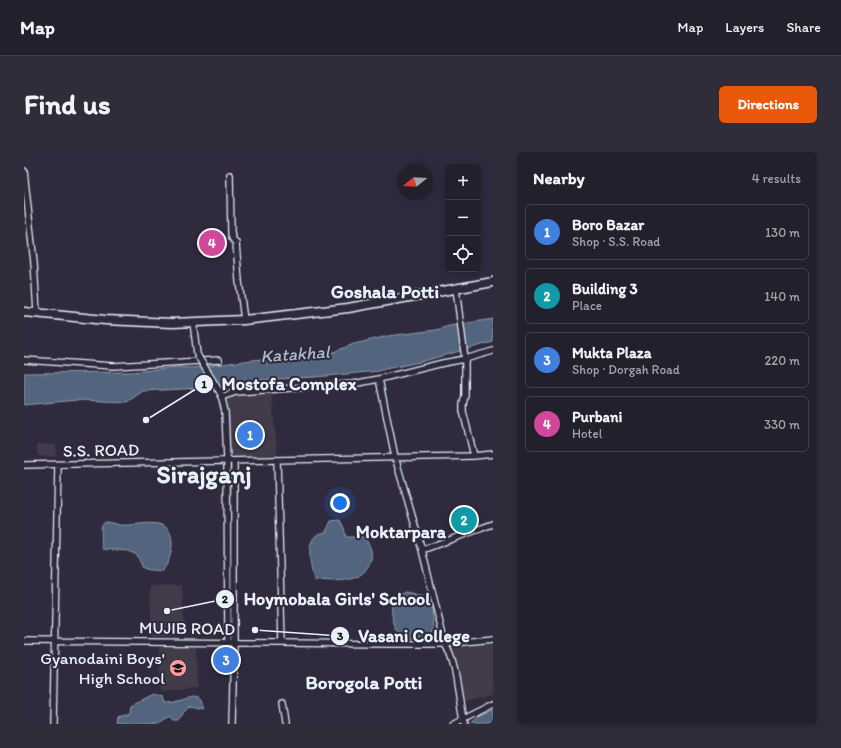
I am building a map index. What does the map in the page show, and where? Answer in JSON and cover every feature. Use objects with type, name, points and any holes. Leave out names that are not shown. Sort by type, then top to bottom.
[{"type":"main road","points":[[24,312],[105,320],[172,323],[244,320],[348,308],[456,290],[493,282]]},
{"type":"street","points":[[24,171],[34,263],[36,313]]},
{"type":"street","points":[[230,175],[231,232],[232,238],[236,243],[244,320]]},
{"type":"street","points":[[456,290],[465,357],[465,396],[463,411],[474,456]]},
{"type":"street","points":[[193,322],[197,354],[221,395],[225,412],[232,724]]},
{"type":"street","points":[[221,395],[236,392],[353,384],[493,351]]},
{"type":"street","points":[[24,360],[113,366],[219,360]]},
{"type":"street","points":[[379,379],[395,457],[422,550],[445,644],[449,651],[463,721]]},
{"type":"street","name":"S.S. ROAD","points":[[24,465],[474,456],[493,454]]},
{"type":"street","points":[[277,460],[282,643]]},
{"type":"street","points":[[231,643],[234,461]]},
{"type":"street","points":[[53,724],[58,465]]},
{"type":"street","points":[[422,550],[493,524]]},
{"type":"street","name":"MUJIB ROAD","points":[[24,641],[445,644],[493,639]]},
{"type":"street","points":[[282,704],[285,724]]},
{"type":"street","points":[[453,724],[463,721],[493,704]]},
{"type":"shaded area","points":[[271,389],[278,459],[226,459],[224,391]]},
{"type":"shaded area","points":[[37,444],[56,445],[56,457],[37,456]]},
{"type":"shaded area","points":[[182,585],[185,635],[152,637],[150,586]]},
{"type":"shaded area","points":[[493,644],[493,694],[464,701],[450,647]]},
{"type":"shaded area","name":"Gyanodaini Boys' High School","points":[[159,647],[196,647],[197,688],[160,692]]},
{"type":"water","points":[[493,319],[493,342],[420,362],[379,371],[315,377],[258,380],[202,388],[143,391],[127,402],[77,400],[24,405],[24,373],[132,372],[178,367],[192,368],[252,360],[328,354],[354,344],[388,336],[436,330],[449,326]]},
{"type":"water","points":[[340,520],[346,537],[363,537],[369,544],[371,559],[362,573],[348,580],[314,580],[310,556],[313,538],[318,534],[326,532],[331,521]]},
{"type":"water","points":[[105,522],[120,525],[154,523],[167,528],[171,535],[172,545],[169,559],[162,571],[143,568],[137,555],[128,551],[103,549],[101,527]]},
{"type":"water","points":[[405,592],[423,597],[429,602],[431,606],[434,628],[431,635],[428,637],[415,639],[406,637],[397,631],[392,615],[393,602],[397,596]]},
{"type":"water","points":[[152,694],[163,697],[165,703],[194,697],[200,700],[202,709],[190,706],[183,713],[179,721],[174,721],[170,716],[159,724],[117,724],[118,717],[129,713],[130,705]]},
{"type":"water","points":[[493,710],[493,724],[470,724],[478,716]]},
{"type":"place","name":"Purbani","points":[[212,243]]},
{"type":"place","name":"Mostofa Complex","points":[[146,420]]},
{"type":"place","name":"Boro Bazar","points":[[250,435]]},
{"type":"place","name":"Building 3","points":[[464,520]]},
{"type":"place","name":"Hoymobala Girls' School","points":[[167,611]]},
{"type":"place","name":"Vasani College","points":[[255,630]]},
{"type":"place","name":"Mukta Plaza","points":[[226,660]]},
{"type":"place","name":"Gyanodaini Boys' High School","points":[[178,668]]},
{"type":"district","name":"Goshala Potti","points":[[385,291]]},
{"type":"district","name":"Sirajganj","points":[[204,474]]},
{"type":"district","name":"Moktarpara","points":[[401,532]]},
{"type":"district","name":"Borogola Potti","points":[[364,682]]},
{"type":"water label","name":"Katakhal","points":[[295,354]]}]
